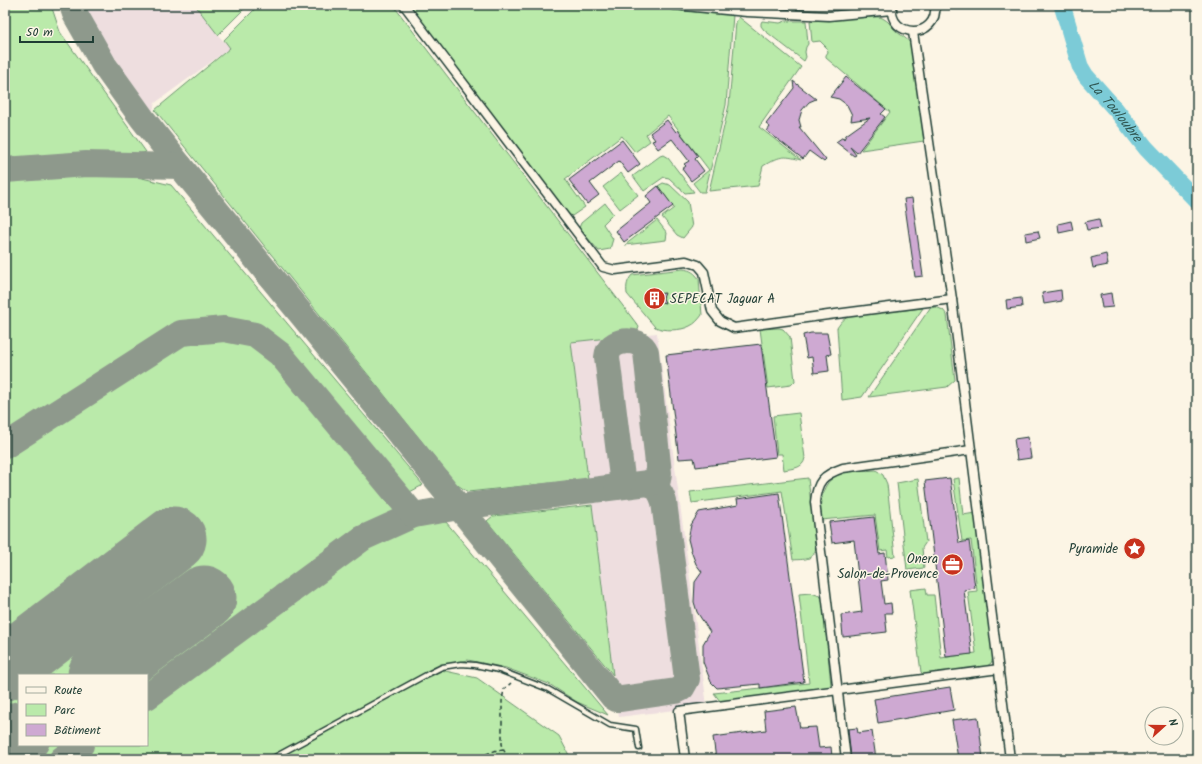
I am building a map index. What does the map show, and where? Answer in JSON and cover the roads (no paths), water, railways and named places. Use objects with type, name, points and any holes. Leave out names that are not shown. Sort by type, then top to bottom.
[{"type":"street","points":[[404,5],[602,267],[615,270],[686,261],[698,265],[704,272],[712,311],[720,321],[734,328],[952,299]]},
{"type":"street","points":[[674,5],[747,12],[829,16],[892,8],[893,17],[896,23],[906,30],[913,32],[920,31],[931,24],[934,18],[935,5]]},
{"type":"street","points":[[913,32],[952,299],[1010,759]]},
{"type":"street","points":[[846,759],[815,502],[816,492],[820,481],[828,473],[843,468],[971,450]]},
{"type":"street","points":[[685,759],[679,711],[999,670]]},
{"type":"lane","points":[[271,759],[442,667],[461,664],[499,670],[525,679],[554,692],[610,725],[636,729],[639,748]]},
{"type":"waterway","name":"La Touloubre","points":[[1062,5],[1080,66],[1086,76],[1117,111],[1146,148],[1197,201]]},
{"type":"place","name":"SEPECAT Jaguar A","points":[[654,298]]},
{"type":"place","name":"Pyramide","points":[[1134,548]]},
{"type":"place","name":"Onera Salon-de-Provence","points":[[953,565]]}]
